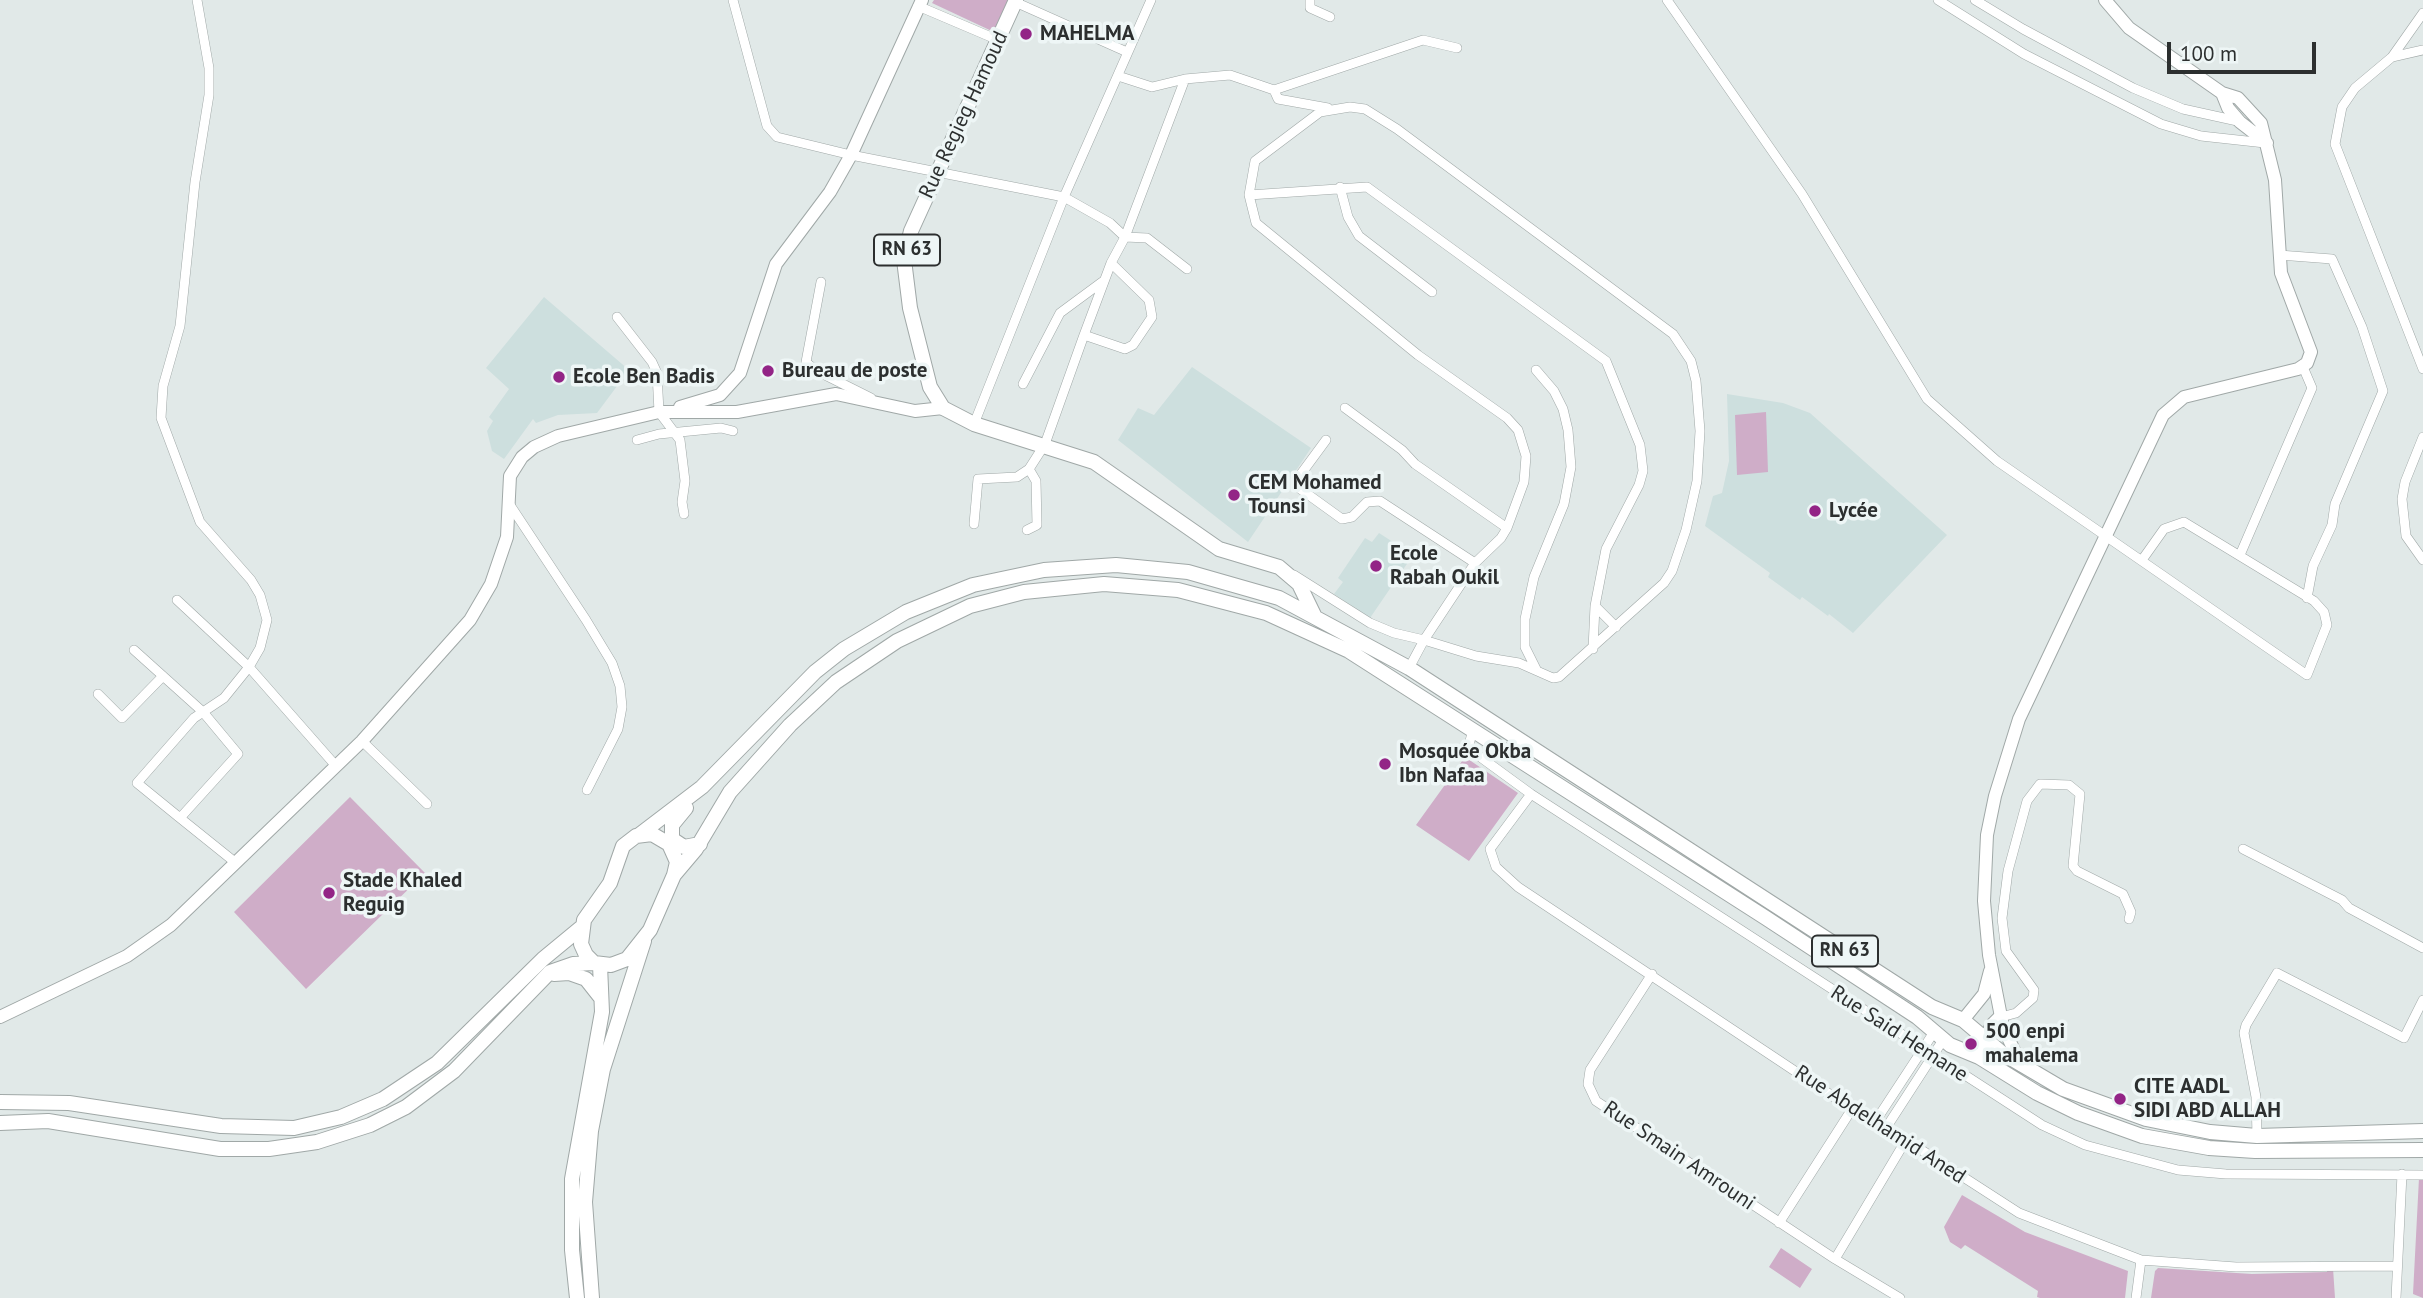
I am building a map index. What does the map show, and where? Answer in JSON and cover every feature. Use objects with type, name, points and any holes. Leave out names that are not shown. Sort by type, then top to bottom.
[{"type":"main road","name":"Rue Regieg Hamoud","points":[[943,408],[930,387],[910,308],[904,260],[911,231],[1015,1]]},
{"type":"main road","points":[[943,408],[974,424],[1045,444],[1094,462],[1219,550],[1283,570],[1299,584],[1326,638]]},
{"type":"main road","points":[[700,844],[691,848],[680,846],[672,839],[670,828],[702,787],[789,696],[844,649],[906,612],[973,585],[1044,570],[1116,565],[1188,572],[1279,598],[1315,616]]},
{"type":"main road","points":[[1279,598],[1288,583],[1283,570]]},
{"type":"main road","points":[[577,1298],[572,1250],[572,1180],[597,1067],[644,942],[674,874],[700,844],[730,792],[820,696],[897,641],[970,606],[1050,588],[1132,585],[1178,590],[1245,606],[1326,638],[1473,730],[1936,1033],[2057,1103],[2110,1125],[2187,1145],[2255,1152],[2423,1150]]},
{"type":"main road","name":"RN 63","points":[[1315,616],[1409,668],[1943,1012],[1963,1020],[2023,1068],[2084,1098],[2146,1119],[2200,1130],[2257,1136],[2423,1131]]},
{"type":"main road","points":[[0,1102],[69,1103],[221,1126],[294,1128],[341,1117],[392,1094],[437,1063],[543,959],[583,926],[610,883],[623,846],[702,787]]},
{"type":"main road","points":[[639,835],[658,836],[669,844],[676,855],[674,874]]},
{"type":"main road","points":[[583,926],[583,951],[597,964],[602,1000],[585,1187],[592,1298]]},
{"type":"main road","points":[[0,1123],[48,1121],[220,1149],[269,1149],[317,1142],[370,1125],[423,1096],[468,1057],[543,978],[565,966],[622,962],[644,942]]},
{"type":"main road","points":[[543,978],[560,973],[578,975],[592,985],[602,1000]]},
{"type":"main road","points":[[1936,1033],[1935,1016],[1943,1012]]},
{"type":"main road","points":[[1972,1054],[1983,1048],[2001,1017]]},
{"type":"main road","points":[[2255,1152],[2257,1136]]},
{"type":"street","points":[[197,0],[209,68],[209,95],[195,182],[180,326],[163,386],[160,418],[200,522],[251,580],[265,609],[266,632],[250,667],[224,698],[203,712],[138,783],[236,863]]},
{"type":"street","points":[[733,0],[766,126],[786,140],[1064,197],[1110,223],[1125,237],[1147,238],[1187,269]]},
{"type":"street","points":[[974,424],[1064,197],[1151,0]]},
{"type":"street","points":[[1310,0],[1310,8],[1330,17]]},
{"type":"street","points":[[1667,0],[1817,218],[1927,399],[1997,461],[2307,676],[2327,625],[2324,612],[2308,598],[2184,522],[2164,529],[2142,560]]},
{"type":"street","points":[[1938,0],[2024,54],[2161,124],[2202,136],[2267,144]]},
{"type":"street","points":[[1975,0],[2133,88],[2183,109],[2240,122],[2261,123]]},
{"type":"street","points":[[2023,1068],[2009,1045],[1991,967],[1984,864],[1995,796],[2019,719],[2159,421],[2175,402],[2194,394],[2303,367],[2310,359],[2310,346],[2282,277],[2275,180],[2261,123],[2238,98],[2222,93],[2129,28],[2105,0]]},
{"type":"street","points":[[1015,1],[1127,52]]},
{"type":"street","points":[[0,1017],[127,956],[171,925],[362,741],[470,620],[500,565],[507,537],[510,476],[517,463],[534,446],[558,436],[711,399],[734,382],[776,264],[830,192],[851,155],[920,3],[998,40]]},
{"type":"street","points":[[2423,13],[2392,57],[2355,88],[2342,107],[2334,144],[2423,369]]},
{"type":"street","points":[[1118,76],[1152,87],[1169,86],[1185,79],[1230,75],[1274,90],[1423,40],[1457,48]]},
{"type":"street","points":[[2392,57],[2423,50]]},
{"type":"street","points":[[974,523],[978,479],[1017,477],[1029,469],[1045,444],[1102,282],[1125,237],[1185,79]]},
{"type":"street","points":[[1274,90],[1278,99],[1331,109]]},
{"type":"street","points":[[2222,93],[2228,108],[2240,122],[2267,144]]},
{"type":"street","points":[[1283,570],[1307,580],[1370,622],[1394,633],[1424,640],[1476,656],[1519,663],[1553,678],[1559,677],[1664,583],[1672,571],[1686,530],[1698,481],[1700,431],[1696,381],[1684,347],[1661,324],[1397,129],[1365,109],[1331,109],[1309,118],[1261,155],[1250,174],[1249,195],[1253,216],[1262,230],[1418,355],[1507,418],[1518,430],[1526,470],[1520,497],[1507,528],[1475,563],[1424,640],[1409,668]]},
{"type":"street","points":[[1340,187],[1348,217],[1360,236],[1432,292]]},
{"type":"street","points":[[1249,195],[1367,187],[1598,353],[1611,369],[1640,445],[1643,471],[1606,549],[1595,606],[1593,649]]},
{"type":"street","points":[[2279,255],[2332,259],[2362,327],[2383,391],[2336,504],[2332,525],[2313,566],[2308,598]]},
{"type":"street","points":[[1084,335],[1125,349],[1133,345],[1152,317],[1149,300],[1111,263]]},
{"type":"street","points":[[821,282],[806,362],[815,370],[875,400]]},
{"type":"street","points":[[1023,384],[1060,313],[1102,282]]},
{"type":"street","points":[[617,317],[652,362],[657,373],[659,412],[675,433],[682,451],[684,514]]},
{"type":"street","points":[[2240,555],[2312,388],[2303,367]]},
{"type":"street","points":[[1536,370],[1555,390],[1563,410],[1571,467],[1564,504],[1534,577],[1525,619],[1525,647],[1537,670]]},
{"type":"street","points":[[659,412],[737,412],[835,394],[875,400],[915,411],[943,408]]},
{"type":"street","points":[[1345,408],[1402,450],[1415,464],[1507,528]]},
{"type":"street","points":[[637,440],[721,428],[733,431]]},
{"type":"street","points":[[2423,437],[2405,482],[2402,499],[2406,536],[2423,560]]},
{"type":"street","points":[[1326,440],[1298,478],[1299,488],[1342,519],[1352,517],[1367,502],[1380,501],[1475,563]]},
{"type":"street","points":[[1027,530],[1037,525],[1036,481],[1029,469]]},
{"type":"street","points":[[510,506],[586,620],[612,663],[620,686],[622,707],[618,729],[587,790]]},
{"type":"street","points":[[177,600],[250,667],[336,766]]},
{"type":"street","points":[[1595,606],[1616,627]]},
{"type":"street","points":[[134,650],[203,712],[238,754],[180,818]]},
{"type":"street","points":[[98,694],[122,718],[163,676]]},
{"type":"street","name":"Rue Said Hemane","points":[[1473,730],[1468,748],[1531,794],[2042,1125],[2085,1144],[2178,1170],[2226,1174],[2423,1175]]},
{"type":"street","points":[[362,741],[427,804]]},
{"type":"street","points":[[2001,1017],[2016,1013],[2033,998],[2034,990],[2006,951],[2002,918],[2008,871],[2027,801],[2040,784],[2069,785],[2080,794],[2073,866],[2077,872],[2123,894],[2131,912],[2129,919]]},
{"type":"street","name":"Rue Abdelhamid Aned","points":[[1531,794],[1490,849],[1496,867],[1518,887],[1852,1109],[1906,1140],[2019,1213],[2141,1260],[2236,1267],[2397,1266]]},
{"type":"street","points":[[2243,849],[2342,900],[2349,908],[2423,948]]},
{"type":"street","points":[[1963,1020],[1983,994],[1991,967]]},
{"type":"street","points":[[2257,1136],[2256,1097],[2244,1033],[2246,1025],[2277,973],[2404,1038],[2423,1000]]},
{"type":"street","name":"Rue Smain Amrouni","points":[[1652,974],[1590,1070],[1590,1090],[1603,1108],[1835,1259],[1900,1298]]},
{"type":"street","points":[[1875,1122],[1936,1033]]},
{"type":"street","points":[[1886,1128],[1933,1056],[1936,1033]]},
{"type":"street","points":[[1779,1223],[1852,1109]]},
{"type":"street","points":[[1835,1259],[1906,1140]]},
{"type":"street","points":[[2396,1298],[2402,1174]]},
{"type":"street","points":[[2136,1298],[2141,1260]]},
{"type":"shaded area","points":[[934,0],[1011,0],[996,33],[932,3]]},
{"type":"shaded area","name":"Ecole Ben Badis","points":[[544,297],[629,370],[597,413],[558,415],[536,423],[533,419],[504,459],[492,451],[487,431],[493,421],[489,417],[509,389],[486,368]]},
{"type":"shaded area","name":"CEM Mohamed Tounsi","points":[[1192,367],[1311,448],[1248,542],[1118,440],[1138,408],[1154,415]]},
{"type":"shaded area","name":"Lycée","points":[[1727,394],[1783,403],[1810,413],[1947,535],[1853,633],[1829,614],[1828,616],[1802,597],[1800,600],[1768,577],[1770,573],[1705,526],[1713,496],[1722,493],[1729,461]]},
{"type":"shaded area","points":[[1766,412],[1768,472],[1737,475],[1735,415]]},
{"type":"shaded area","name":"Ecole Rabah Oukil","points":[[1379,533],[1413,555],[1370,618],[1334,594],[1343,582],[1338,578],[1365,538],[1372,542]]},
{"type":"shaded area","points":[[1465,757],[1518,793],[1469,861],[1416,825]]},
{"type":"shaded area","name":"Stade Khaled Reguig","points":[[350,797],[425,873],[306,989],[234,912]]},
{"type":"shaded area","points":[[2419,1178],[2423,1180],[2423,1298],[2413,1294]]},
{"type":"shaded area","points":[[1962,1195],[2025,1232],[2128,1271],[2125,1298],[2040,1298],[2037,1297],[2038,1291],[1965,1245],[1961,1249],[1950,1242],[1944,1227]]},
{"type":"shaded area","points":[[1781,1248],[1812,1269],[1800,1288],[1769,1267]]},
{"type":"shaded area","points":[[2158,1268],[2252,1274],[2327,1272],[2327,1269],[2333,1268],[2335,1298],[2151,1298],[2155,1271]]},
{"type":"place","name":"MAHELMA","points":[[1026,34]]},
{"type":"place","name":"Bureau de poste","points":[[768,371]]},
{"type":"place","name":"Ecole Ben Badis","points":[[559,377]]},
{"type":"place","name":"CEM Mohamed Tounsi","points":[[1234,495]]},
{"type":"place","name":"Lycée","points":[[1815,511]]},
{"type":"place","name":"Ecole Rabah Oukil","points":[[1376,566]]},
{"type":"place","name":"Mosquée Okba Ibn Nafaa","points":[[1385,764]]},
{"type":"place","name":"Stade Khaled Reguig","points":[[329,893]]},
{"type":"place","name":"500 enpi mahalema","points":[[1971,1044]]},
{"type":"place","name":"CITE AADL SIDI ABD ALLAH","points":[[2120,1099]]}]
